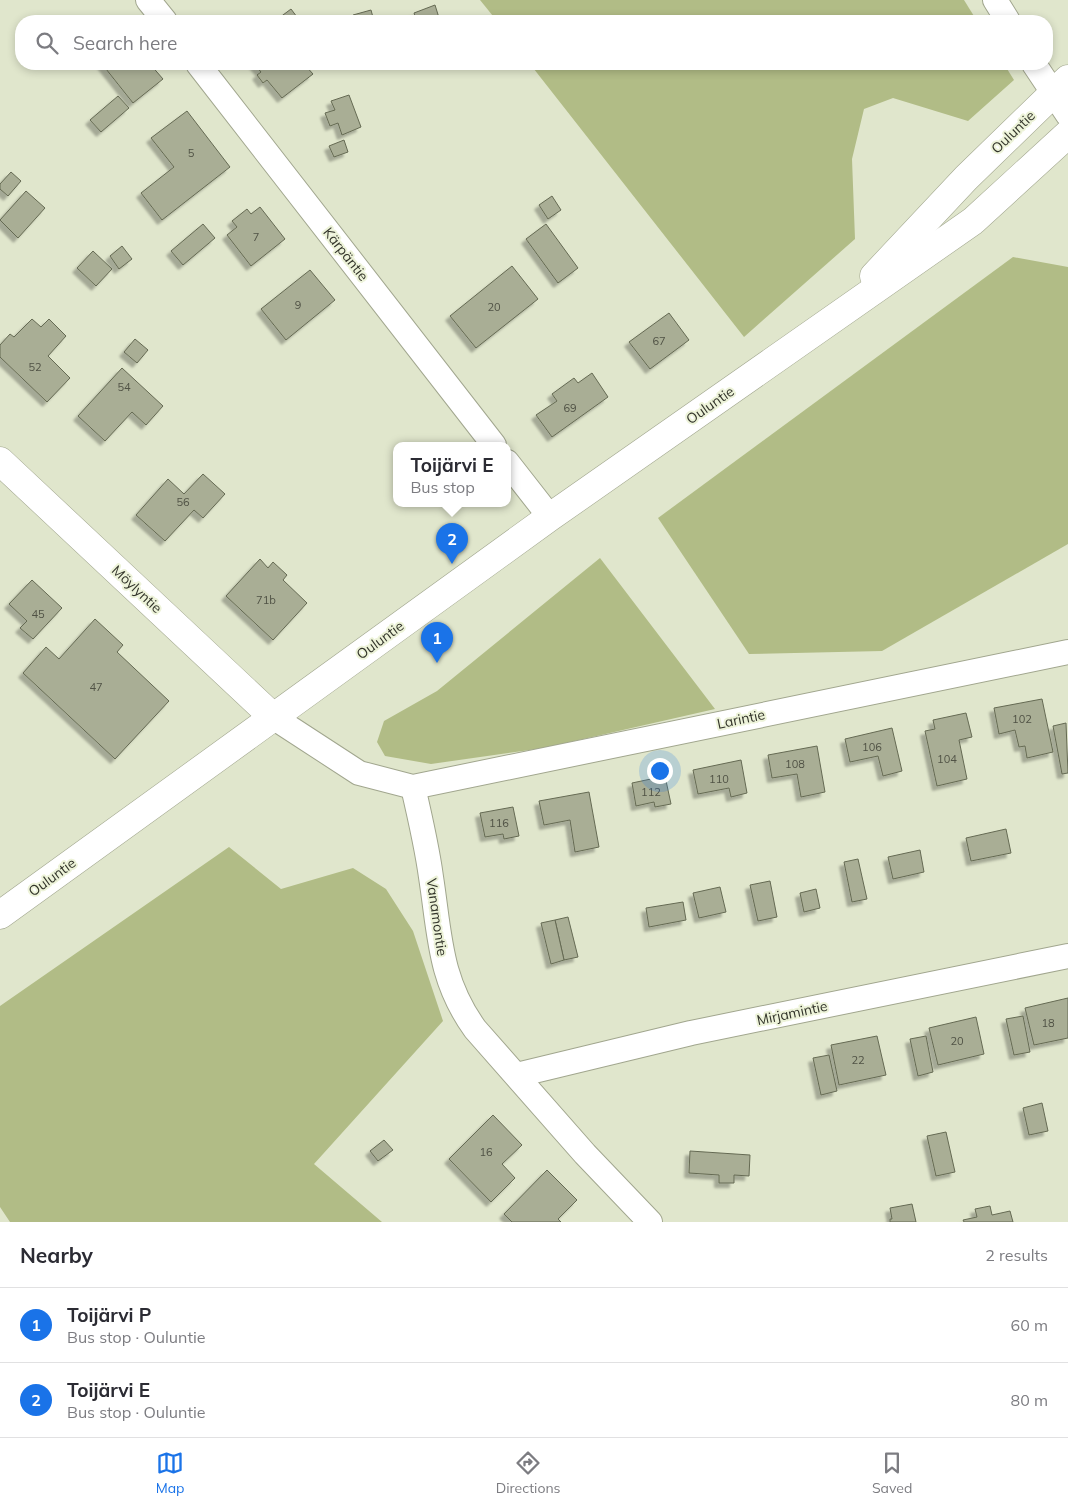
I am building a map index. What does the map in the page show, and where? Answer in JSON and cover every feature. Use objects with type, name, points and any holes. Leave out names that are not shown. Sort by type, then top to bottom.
[{"type":"main road","name":"Ouluntie","points":[[836,316],[966,178],[1060,87]]},
{"type":"main road","name":"Ouluntie","points":[[0,915],[550,518],[973,221],[1068,134]]},
{"type":"main road","name":"Möylyntie","points":[[0,461],[273,717]]},
{"type":"street","points":[[148,0],[159,15]]},
{"type":"street","points":[[995,0],[1004,15]]},
{"type":"street","name":"Kärpäntie","points":[[203,70],[492,442]]},
{"type":"street","points":[[1041,70],[1060,87],[1068,115]]},
{"type":"street","points":[[511,467],[550,518]]},
{"type":"street","name":"Larintie","points":[[414,787],[1068,652]]},
{"type":"street","points":[[273,717],[359,773],[414,787]]},
{"type":"street","name":"Vanamontie","points":[[414,787],[425,838],[439,942],[446,969],[463,1011],[475,1029],[585,1154],[650,1222]]},
{"type":"street","name":"Mirjamintie","points":[[517,1075],[691,1033],[1068,956]]},
{"type":"green space","points":[[480,0],[964,0],[973,15],[492,15]]},
{"type":"green space","points":[[535,70],[1008,70],[1014,80],[968,121],[893,98],[864,109],[852,159],[855,239],[744,337]]},
{"type":"green space","points":[[1013,257],[1068,267],[1068,544],[882,651],[749,654],[658,518]]},
{"type":"green space","points":[[600,558],[715,709],[544,748],[431,764],[385,756],[377,742],[384,721],[437,691]]},
{"type":"green space","points":[[229,847],[281,889],[353,868],[386,889],[413,931],[443,1021],[314,1164],[382,1222],[10,1222],[0,1207],[0,1006]]},
{"type":"building","points":[[435,5],[438,15],[415,15],[414,13]]},
{"type":"building","points":[[291,9],[296,15],[283,15]]},
{"type":"building","points":[[371,10],[372,15],[353,15]]},
{"type":"building","points":[[107,70],[155,70],[163,79],[133,103]]},
{"type":"building","points":[[259,70],[309,70],[313,74],[282,98],[267,80],[263,83],[257,75],[261,72]]},
{"type":"building","points":[[349,95],[361,127],[342,135],[338,123],[330,126],[325,113],[335,110],[331,101]]},
{"type":"building","points":[[118,96],[129,108],[101,132],[90,120]]},
{"type":"building","points":[[187,111],[230,167],[162,220],[141,193],[174,167],[151,138]]},
{"type":"building","points":[[344,140],[348,152],[334,157],[329,146]]},
{"type":"building","points":[[11,172],[21,181],[8,196],[0,189],[0,184]]},
{"type":"building","points":[[26,191],[45,208],[18,238],[0,220]]},
{"type":"building","points":[[552,196],[561,210],[548,219],[539,205]]},
{"type":"building","points":[[260,207],[285,239],[251,266],[227,235],[237,227],[232,221],[247,209],[251,214]]},
{"type":"building","points":[[203,224],[215,238],[183,265],[171,251]]},
{"type":"building","points":[[546,224],[578,268],[558,283],[526,239]]},
{"type":"building","points":[[122,246],[132,259],[119,269],[110,256]]},
{"type":"building","points":[[93,251],[112,269],[96,286],[77,268]]},
{"type":"building","points":[[512,266],[538,299],[476,348],[450,316]]},
{"type":"building","points":[[310,270],[335,300],[286,340],[261,309]]},
{"type":"building","points":[[669,313],[689,340],[650,369],[629,342]]},
{"type":"building","points":[[32,319],[41,327],[49,319],[66,336],[48,356],[70,378],[47,402],[0,357],[0,345],[10,334],[14,337]]},
{"type":"building","points":[[135,339],[148,350],[137,363],[124,352]]},
{"type":"building","points":[[122,368],[163,406],[146,425],[132,412],[105,441],[78,416]]},
{"type":"building","points":[[592,373],[608,397],[552,437],[536,415],[557,401],[552,394],[574,378],[578,383]]},
{"type":"building","points":[[203,474],[225,494],[203,518],[194,510],[165,541],[136,515],[168,479],[184,494]]},
{"type":"building","points":[[260,559],[268,568],[273,562],[287,575],[283,580],[307,603],[273,640],[226,596]]},
{"type":"building","points":[[32,580],[62,608],[33,639],[20,628],[27,621],[9,604]]},
{"type":"building","points":[[95,619],[123,645],[117,652],[169,701],[115,759],[23,673],[46,647],[59,659]]},
{"type":"building","points":[[1042,699],[1053,752],[1027,758],[1025,746],[1019,747],[1015,730],[999,734],[994,708]]},
{"type":"building","points":[[966,713],[972,737],[959,740],[967,779],[937,786],[925,731],[935,729],[933,720]]},
{"type":"building","points":[[1066,723],[1068,773],[1062,774],[1053,726]]},
{"type":"building","points":[[892,728],[902,771],[883,776],[878,756],[850,762],[845,739]]},
{"type":"building","points":[[817,746],[825,792],[801,797],[797,774],[772,778],[768,755]]},
{"type":"building","points":[[741,760],[747,793],[731,797],[729,788],[698,794],[693,770]]},
{"type":"building","points":[[665,776],[671,804],[655,807],[654,802],[636,806],[632,783]]},
{"type":"building","points":[[589,792],[599,847],[575,852],[570,820],[544,825],[539,801]]},
{"type":"building","points":[[513,807],[519,836],[504,839],[503,834],[485,837],[480,813]]},
{"type":"building","points":[[1006,829],[1011,853],[971,861],[966,838]]},
{"type":"building","points":[[920,850],[924,872],[893,879],[888,857]]},
{"type":"building","points":[[858,859],[867,899],[852,902],[844,862]]},
{"type":"building","points":[[770,881],[777,917],[758,921],[750,885]]},
{"type":"building","points":[[720,887],[726,912],[699,918],[693,893]]},
{"type":"building","points":[[816,889],[820,908],[804,912],[800,893]]},
{"type":"building","points":[[683,902],[686,920],[649,927],[646,908]]},
{"type":"building","points":[[568,917],[578,957],[564,960],[555,920]]},
{"type":"building","points":[[555,920],[564,960],[551,964],[541,923]]},
{"type":"building","points":[[1068,998],[1068,1038],[1034,1045],[1025,1008]]},
{"type":"building","points":[[1023,1016],[1030,1052],[1014,1055],[1006,1019]]},
{"type":"building","points":[[976,1017],[984,1054],[938,1065],[929,1028]]},
{"type":"building","points":[[877,1036],[886,1075],[839,1085],[831,1045]]},
{"type":"building","points":[[926,1036],[933,1072],[918,1076],[910,1039]]},
{"type":"building","points":[[829,1055],[837,1091],[821,1095],[813,1058]]},
{"type":"building","points":[[1042,1103],[1048,1131],[1029,1135],[1023,1108]]},
{"type":"building","points":[[493,1115],[522,1145],[502,1164],[515,1178],[491,1202],[449,1159]]},
{"type":"building","points":[[946,1132],[955,1172],[936,1176],[927,1136]]},
{"type":"building","points":[[384,1140],[393,1150],[378,1161],[370,1151]]},
{"type":"building","points":[[690,1151],[750,1155],[749,1176],[734,1175],[734,1183],[719,1183],[719,1175],[689,1173]]},
{"type":"building","points":[[547,1170],[577,1200],[558,1219],[561,1222],[512,1222],[504,1214]]},
{"type":"building","points":[[912,1204],[916,1222],[890,1222],[890,1219],[892,1219],[890,1208]]},
{"type":"building","points":[[990,1206],[992,1215],[1010,1211],[1013,1222],[964,1222],[963,1220],[977,1217],[975,1209]]},
{"type":"place","name":"Toijärvi E","points":[[452,564]]},
{"type":"place","name":"Toijärvi P","points":[[437,663]]}]
